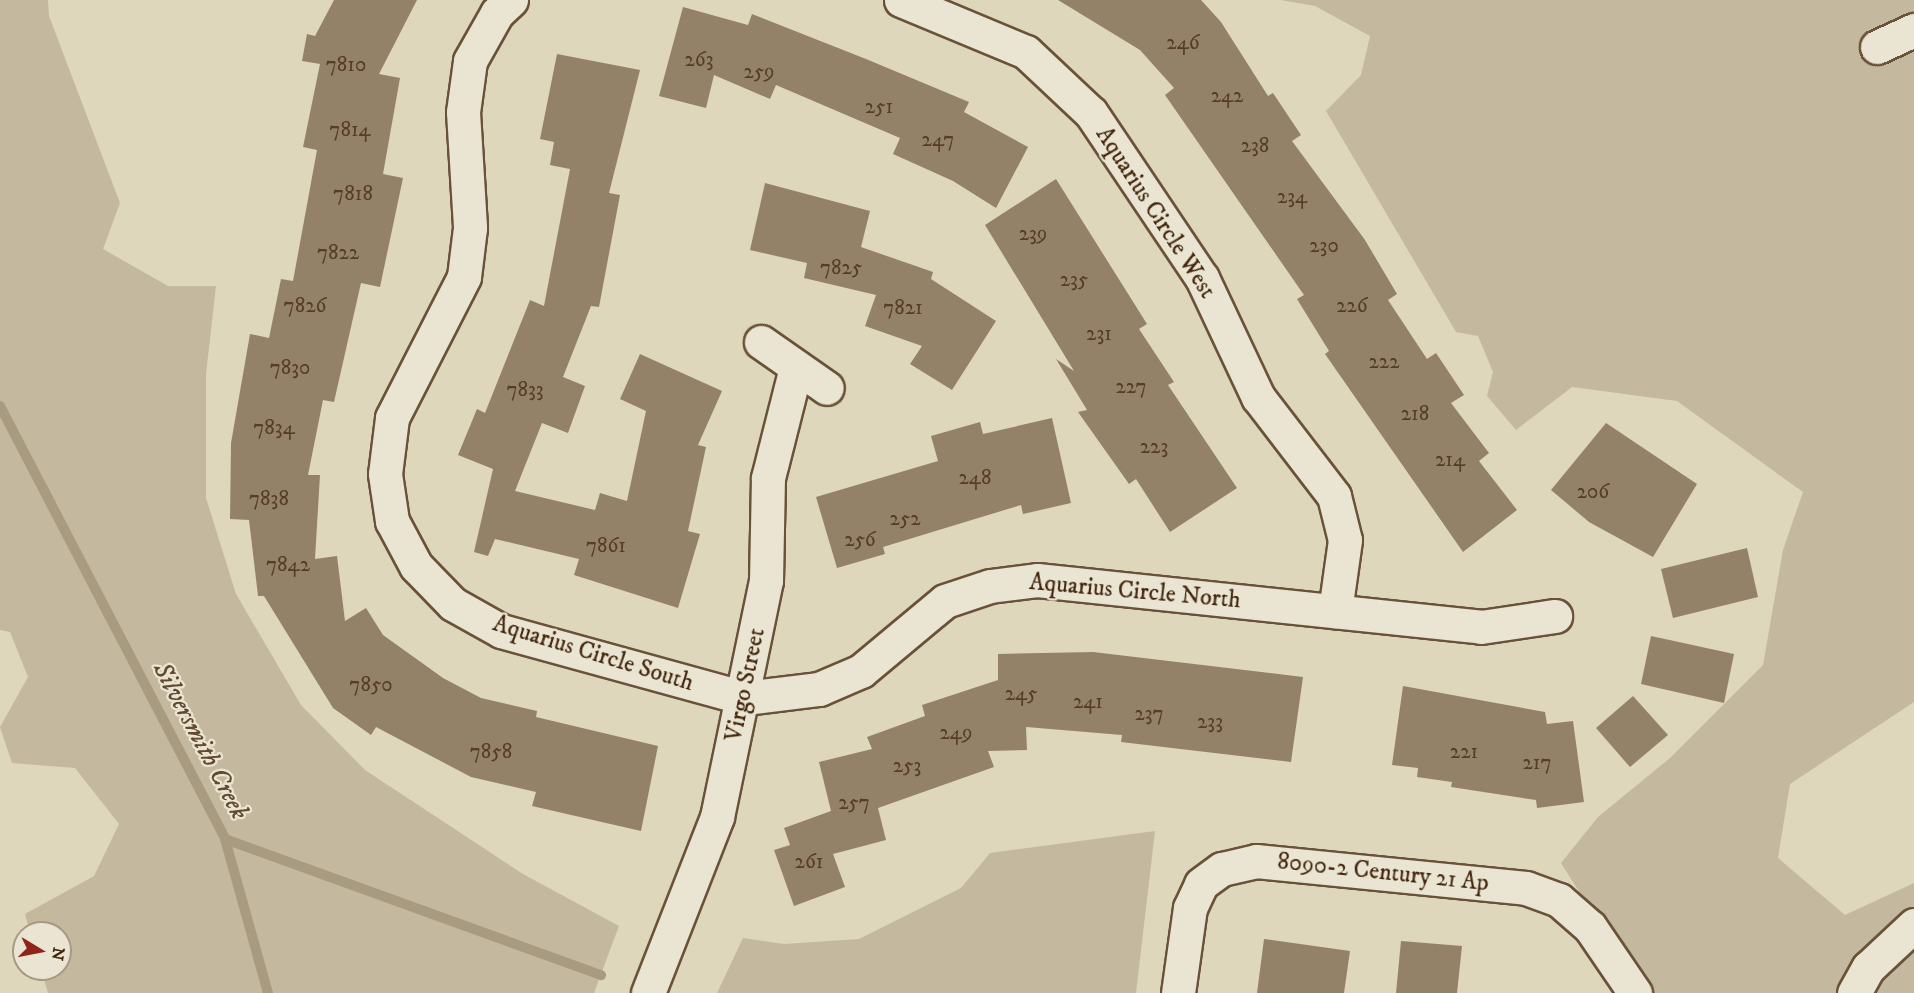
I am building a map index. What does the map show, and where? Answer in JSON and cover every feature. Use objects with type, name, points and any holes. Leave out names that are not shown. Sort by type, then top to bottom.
[{"type":"street","name":"Aquarius Circle South","points":[[511,0],[497,13],[470,61],[463,112],[470,228],[464,277],[392,418],[385,474],[392,521],[416,566],[453,604],[501,631],[745,698]]},
{"type":"street","name":"Aquarius Circle West","points":[[901,0],[1026,52],[1090,112],[1202,278],[1258,397],[1334,496],[1345,540],[1335,611]]},
{"type":"street","points":[[1877,47],[1914,30]]},
{"type":"street","points":[[761,342],[827,388]]},
{"type":"street","name":"Virgo Street","points":[[648,993],[717,818],[745,698],[766,582],[768,478],[796,367]]},
{"type":"street","name":"Aquarius Circle North","points":[[745,698],[819,689],[861,671],[945,601],[990,586],[1037,580],[1481,627],[1555,616]]},
{"type":"street","name":"8090-2 Century 21 Ap","points":[[1178,993],[1190,908],[1201,885],[1222,869],[1256,861],[1526,888],[1559,900],[1590,927],[1635,993]]},
{"type":"street","points":[[1854,993],[1868,968],[1914,925]]},
{"type":"shaded area","points":[[0,0],[48,0],[49,16],[120,203],[103,249],[168,286],[216,286],[206,374],[206,498],[236,594],[301,705],[365,770],[523,874],[619,926],[594,993],[48,993],[44,981],[72,981],[72,921],[27,921],[25,914],[94,876],[119,824],[75,768],[12,763],[0,727],[28,677],[10,632],[0,630]]},
{"type":"shaded area","points":[[1281,0],[1914,0],[1914,702],[1790,784],[1778,858],[1845,915],[1914,883],[1914,993],[1648,993],[1590,909],[1561,863],[1598,817],[1670,758],[1763,665],[1783,550],[1803,492],[1677,401],[1572,387],[1516,430],[1487,396],[1493,372],[1478,336],[1456,332],[1326,111],[1361,75],[1370,36],[1315,6]]},
{"type":"shaded area","points":[[1155,831],[1136,993],[717,993],[743,938],[784,944],[859,939],[961,888],[990,853]]},
{"type":"building","points":[[334,0],[417,0],[379,74],[400,78],[383,174],[403,178],[380,287],[361,283],[334,402],[323,400],[308,475],[320,475],[315,559],[337,556],[345,621],[366,608],[383,635],[443,678],[481,698],[537,711],[536,717],[658,746],[641,831],[532,806],[536,792],[471,777],[376,727],[371,735],[333,708],[264,596],[258,596],[249,520],[230,519],[231,443],[250,334],[269,338],[281,279],[293,281],[317,150],[303,147],[320,64],[302,61],[307,34],[315,36]]},
{"type":"building","points":[[1058,0],[1201,0],[1221,22],[1268,96],[1273,93],[1301,135],[1292,141],[1365,240],[1397,294],[1388,300],[1427,359],[1436,353],[1464,395],[1451,403],[1489,453],[1479,461],[1517,510],[1463,552],[1325,354],[1329,351],[1297,299],[1304,295],[1165,95],[1174,88],[1140,50]]},
{"type":"building","points":[[683,7],[748,25],[752,14],[866,59],[969,102],[964,112],[1028,147],[996,208],[953,181],[893,154],[900,138],[776,85],[770,99],[714,75],[706,108],[659,96]]},
{"type":"building","points":[[557,54],[640,70],[609,193],[620,195],[599,307],[591,306],[563,377],[585,386],[568,433],[542,423],[515,491],[595,510],[600,493],[627,501],[646,411],[620,399],[640,354],[722,391],[698,445],[706,447],[688,531],[700,534],[678,608],[574,575],[579,559],[495,539],[488,556],[474,552],[493,469],[458,455],[477,409],[485,413],[530,300],[544,306],[570,169],[550,165],[554,142],[540,139]]},
{"type":"building","points":[[1056,179],[1147,324],[1139,329],[1174,382],[1168,385],[1237,488],[1170,532],[1136,479],[1129,484],[1078,412],[1087,410],[1056,359],[1074,371],[985,225]]},
{"type":"building","points":[[765,183],[870,211],[861,247],[933,272],[931,279],[996,321],[952,390],[910,364],[922,346],[865,326],[876,295],[804,278],[807,263],[750,250]]},
{"type":"building","points":[[1052,418],[1071,503],[1023,514],[1021,505],[883,547],[885,554],[837,568],[816,497],[938,461],[931,436],[980,422],[983,434]]},
{"type":"building","points":[[1606,423],[1697,484],[1653,557],[1589,522],[1551,490]]},
{"type":"building","points":[[1747,548],[1758,597],[1673,618],[1661,569]]},
{"type":"building","points":[[1651,636],[1734,654],[1724,703],[1641,684]]},
{"type":"building","points":[[1093,652],[1303,677],[1291,762],[1121,742],[1122,735],[1026,727],[1027,750],[988,751],[994,767],[878,808],[886,840],[833,854],[845,887],[794,906],[774,850],[790,845],[784,828],[831,811],[819,762],[872,749],[867,737],[925,716],[922,705],[998,680],[998,654]]},
{"type":"building","points":[[1403,686],[1545,712],[1547,724],[1573,721],[1584,802],[1537,808],[1536,800],[1451,787],[1452,782],[1417,777],[1418,768],[1392,765]]},
{"type":"building","points":[[1633,696],[1668,735],[1630,767],[1596,728]]},
{"type":"building","points":[[1264,939],[1350,951],[1344,993],[1257,993]]},
{"type":"building","points":[[1401,941],[1462,946],[1457,993],[1396,993]]},
{"type":"waterway","name":"Silversmith Creek","points":[[0,406],[225,839],[601,975]]},
{"type":"waterway","points":[[225,839],[268,993]]}]
